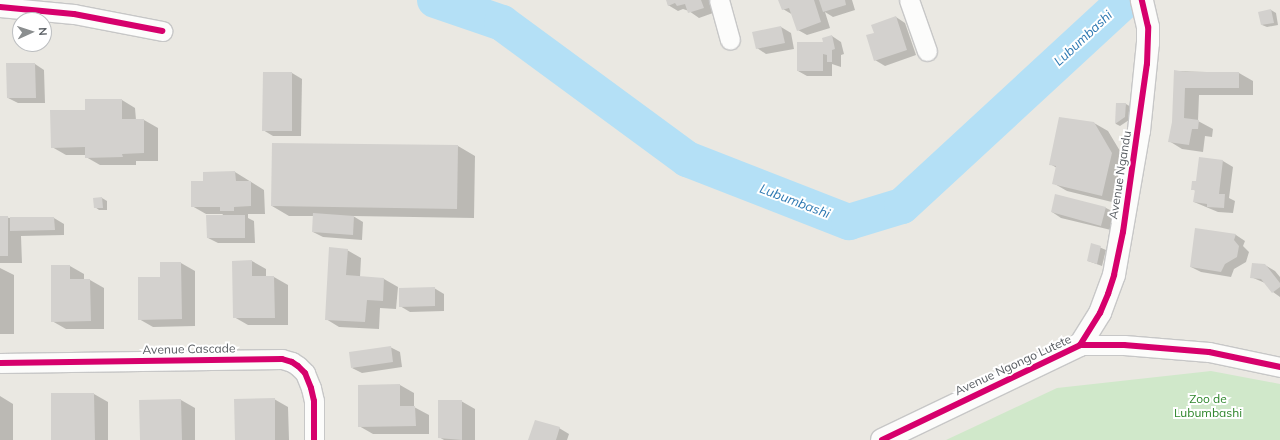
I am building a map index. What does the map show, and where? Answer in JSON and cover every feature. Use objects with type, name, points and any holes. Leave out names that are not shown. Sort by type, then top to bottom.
[{"type":"street","points":[[718,0],[730,40]]},
{"type":"street","points":[[909,0],[927,51]]},
{"type":"street","name":"Avenue Ngandu","points":[[1080,345],[1100,313],[1108,294],[1114,275],[1123,232],[1147,64],[1148,27],[1143,3]]},
{"type":"street","points":[[0,7],[76,7],[162,31]]},
{"type":"street","name":"Avenue Ngongo Lutete","points":[[882,440],[1080,345],[1124,345],[1209,352],[1280,367]]},
{"type":"street","name":"Avenue Cascade","points":[[0,363],[282,359],[298,366],[305,373],[312,388],[314,401],[314,440]]},
{"type":"green space","name":"Zoo de Lubumbashi","points":[[1211,371],[1280,384],[1280,440],[946,440],[1057,388]]},
{"type":"building","points":[[666,0],[701,0],[704,8],[688,13],[685,4],[677,6],[675,3],[668,6]]},
{"type":"building","points":[[778,0],[814,0],[821,22],[797,31],[789,8],[782,10]]},
{"type":"building","points":[[819,0],[845,0],[846,5],[823,12]]},
{"type":"building","points":[[1271,9],[1274,23],[1261,25],[1258,12]]},
{"type":"building","points":[[896,16],[907,50],[874,61],[866,35],[874,33],[871,25]]},
{"type":"building","points":[[781,26],[785,43],[756,49],[752,32]]},
{"type":"building","points":[[832,35],[835,49],[832,50],[832,62],[827,62],[827,55],[823,54],[823,71],[797,71],[797,42],[823,42],[822,38]]},
{"type":"building","points":[[6,63],[35,63],[36,98],[7,98]]},
{"type":"building","points":[[1174,70],[1186,72],[1239,72],[1239,88],[1185,88],[1184,118],[1199,120],[1198,129],[1192,129],[1189,145],[1168,142],[1172,122]]},
{"type":"building","points":[[263,72],[292,72],[292,131],[262,131]]},
{"type":"building","points":[[85,99],[122,99],[122,119],[144,119],[144,153],[122,154],[123,157],[85,158],[85,147],[51,148],[50,110],[85,110]]},
{"type":"building","points":[[1116,103],[1126,103],[1125,117],[1115,124]]},
{"type":"building","points":[[1059,117],[1094,122],[1112,153],[1102,196],[1052,184],[1056,166],[1049,165]]},
{"type":"building","points":[[272,143],[458,145],[457,209],[271,206]]},
{"type":"building","points":[[1199,157],[1223,160],[1219,194],[1225,194],[1224,208],[1207,207],[1207,204],[1193,202],[1195,190],[1191,190],[1192,181],[1196,181]]},
{"type":"building","points":[[235,171],[236,181],[251,181],[251,206],[234,207],[234,211],[220,211],[220,207],[191,207],[191,181],[203,181],[203,172]]},
{"type":"building","points":[[1055,194],[1106,207],[1101,226],[1051,212]]},
{"type":"building","points":[[102,197],[103,208],[94,208],[93,198]]},
{"type":"building","points":[[313,213],[354,216],[353,235],[312,232]]},
{"type":"building","points":[[206,215],[245,215],[245,238],[207,238]]},
{"type":"building","points":[[0,216],[8,216],[8,256],[0,256]]},
{"type":"building","points":[[10,217],[54,217],[55,230],[10,231]]},
{"type":"building","points":[[1195,228],[1236,234],[1234,240],[1239,246],[1237,257],[1225,264],[1221,272],[1190,267]]},
{"type":"building","points":[[1091,243],[1101,246],[1097,264],[1087,261]]},
{"type":"building","points":[[329,247],[348,249],[346,275],[384,278],[383,301],[367,300],[365,322],[325,320]]},
{"type":"building","points":[[252,260],[252,276],[274,276],[275,318],[233,318],[232,261]]},
{"type":"building","points":[[160,262],[181,262],[182,319],[138,320],[138,277],[160,277]]},
{"type":"building","points":[[1252,263],[1265,264],[1280,283],[1280,287],[1272,293],[1261,279],[1250,278]]},
{"type":"building","points":[[51,265],[70,265],[70,279],[90,279],[91,321],[51,322]]},
{"type":"building","points":[[435,287],[435,306],[399,307],[399,288]]},
{"type":"building","points":[[391,346],[393,362],[351,368],[349,352]]},
{"type":"building","points":[[400,384],[400,406],[415,406],[416,426],[358,427],[358,385]]},
{"type":"building","points":[[51,393],[94,393],[95,440],[51,440]]},
{"type":"building","points":[[275,398],[275,440],[235,440],[234,399]]},
{"type":"building","points":[[181,399],[182,440],[140,440],[139,400]]},
{"type":"building","points":[[438,400],[462,400],[462,440],[438,438]]},
{"type":"building","points":[[535,420],[560,427],[556,440],[528,440]]},
{"type":"waterway","name":"Lubumbashi","points":[[435,0],[502,23],[687,159],[849,222],[902,206],[1125,0]]},
{"type":"cycle path","points":[[1080,345],[1100,313],[1108,294],[1114,275],[1123,232],[1147,64],[1148,27],[1142,0]]},
{"type":"cycle path","points":[[0,7],[74,14],[162,31]]},
{"type":"cycle path","points":[[882,440],[1080,345],[1124,345],[1209,352],[1280,367]]},
{"type":"cycle path","points":[[0,363],[282,359],[292,362],[298,366],[305,373],[311,388],[314,401],[314,440]]}]
